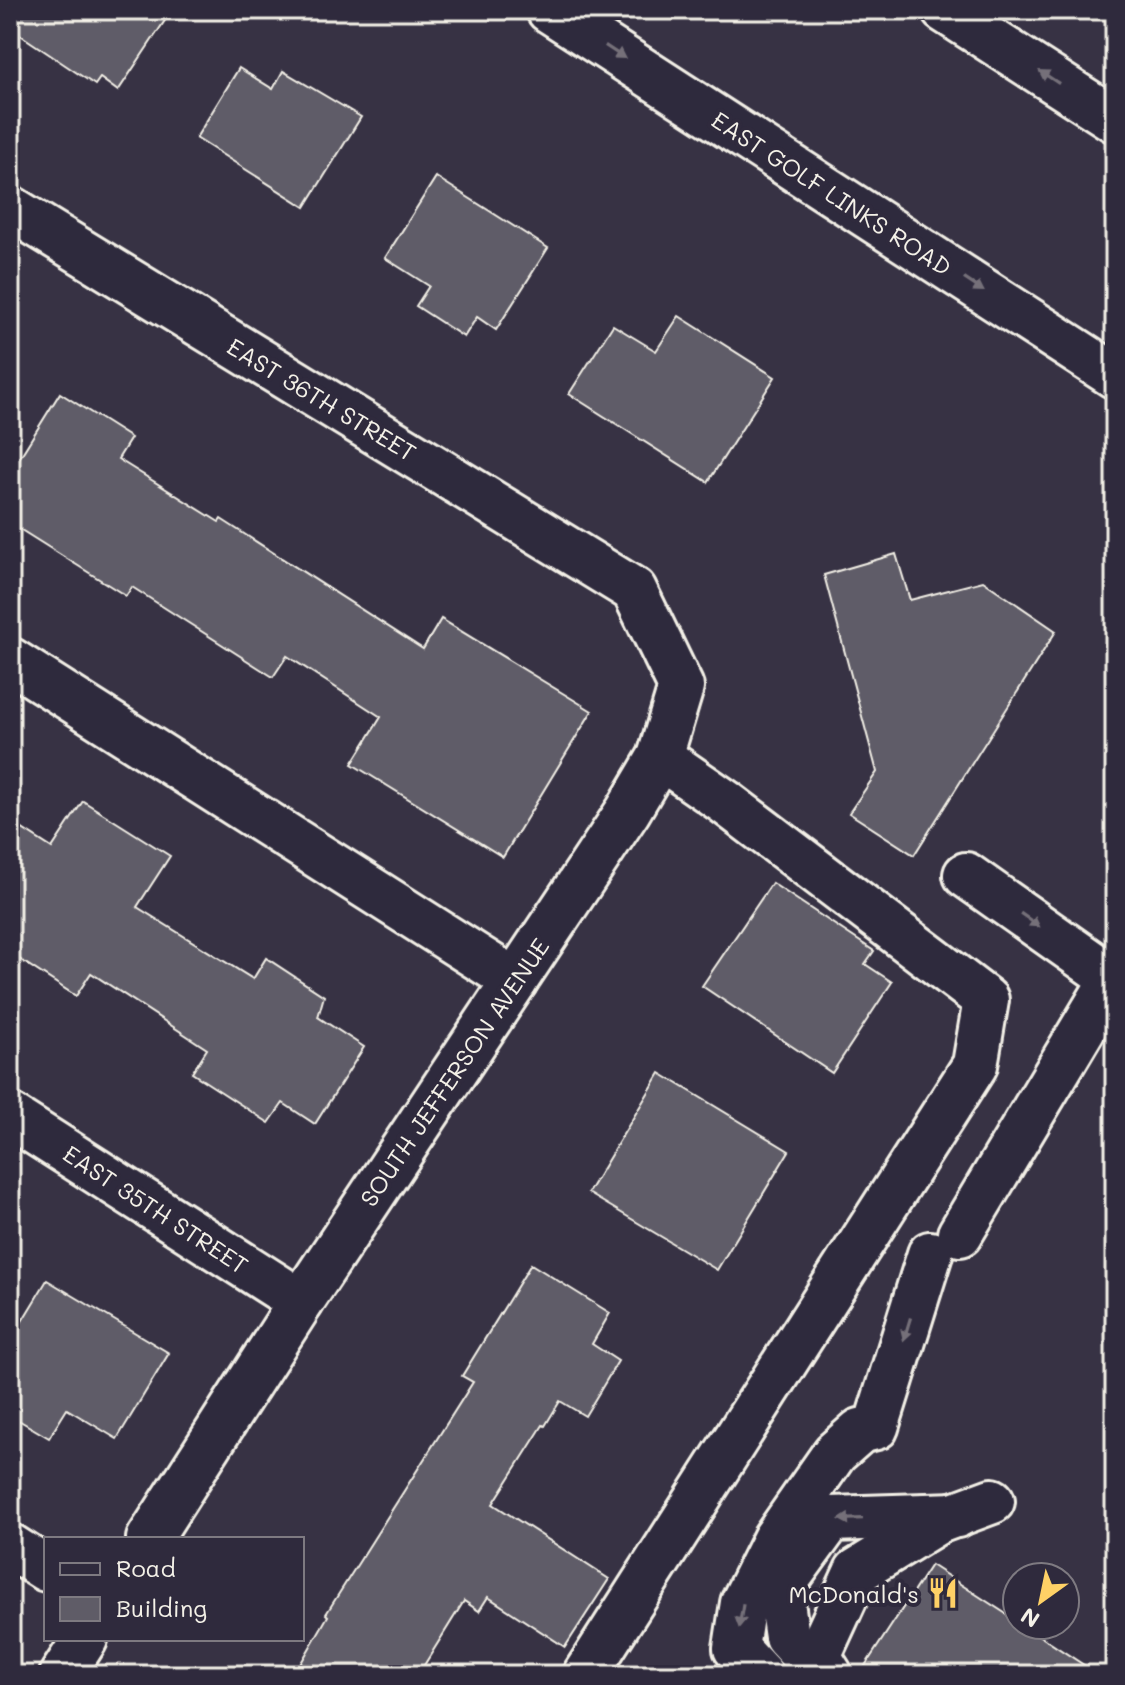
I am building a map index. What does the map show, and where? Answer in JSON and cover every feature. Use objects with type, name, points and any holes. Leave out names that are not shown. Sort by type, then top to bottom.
[{"type":"street","name":"EAST GOLF LINKS ROAD","points":[[549,10],[1115,376]]},
{"type":"street","points":[[944,10],[1115,120]]},
{"type":"street","name":"EAST 36TH STREET","points":[[10,208],[634,590]]},
{"type":"street","name":"SOUTH JEFFERSON AVENUE","points":[[150,1537],[301,1302],[628,811],[660,757],[681,687],[634,590]]},
{"type":"street","points":[[10,660],[515,981]]},
{"type":"street","points":[[585,1675],[975,1065],[986,1000],[725,802],[660,757]]},
{"type":"street","points":[[761,1675],[736,1648],[743,1603],[775,1539],[835,1453],[860,1431],[876,1427],[945,1244],[1114,978],[966,875]]},
{"type":"street","name":"EAST 35TH STREET","points":[[10,1116],[301,1302]]},
{"type":"street","points":[[822,1675],[787,1637],[780,1589],[831,1519],[974,1508],[938,1521],[857,1571],[818,1656],[830,1675]]},
{"type":"street","points":[[10,1546],[44,1568]]},
{"type":"street","points":[[62,1675],[84,1641]]},
{"type":"building","points":[[10,10],[172,10],[118,91],[100,78],[95,85],[10,28]]},
{"type":"building","points":[[239,68],[273,89],[283,71],[361,117],[305,207],[196,138]]},
{"type":"building","points":[[436,177],[548,248],[496,330],[477,317],[464,337],[416,306],[429,286],[385,258]]},
{"type":"building","points":[[679,316],[775,377],[708,482],[569,394],[613,325],[656,351]]},
{"type":"building","points":[[60,393],[131,438],[118,459],[219,522],[221,519],[423,649],[441,619],[592,711],[503,857],[352,764],[381,717],[287,656],[273,677],[132,587],[126,596],[10,523],[10,473]]},
{"type":"building","points":[[896,554],[910,600],[983,581],[1056,631],[914,855],[849,813],[877,772],[824,575]]},
{"type":"building","points":[[83,801],[170,856],[137,907],[253,979],[266,958],[324,996],[318,1017],[364,1047],[315,1124],[283,1103],[269,1123],[192,1073],[207,1049],[91,973],[76,996],[10,953],[10,821],[52,848]]},
{"type":"building","points":[[772,883],[874,951],[865,964],[892,982],[832,1073],[702,986]]},
{"type":"building","points":[[660,1073],[789,1151],[717,1270],[588,1193]]},
{"type":"building","points":[[531,1264],[610,1313],[592,1344],[618,1361],[585,1416],[560,1401],[493,1504],[609,1579],[565,1647],[488,1597],[479,1611],[464,1601],[418,1675],[294,1675],[328,1616],[326,1614],[473,1382],[462,1376]]},
{"type":"building","points":[[47,1280],[169,1353],[117,1439],[67,1409],[49,1438],[10,1415],[10,1341]]},
{"type":"building","name":"McDonald's","points":[[931,1565],[1001,1611],[1001,1641],[1047,1641],[1099,1675],[859,1675]]},
{"type":"place","name":"McDonald's","points":[[943,1593]]}]
